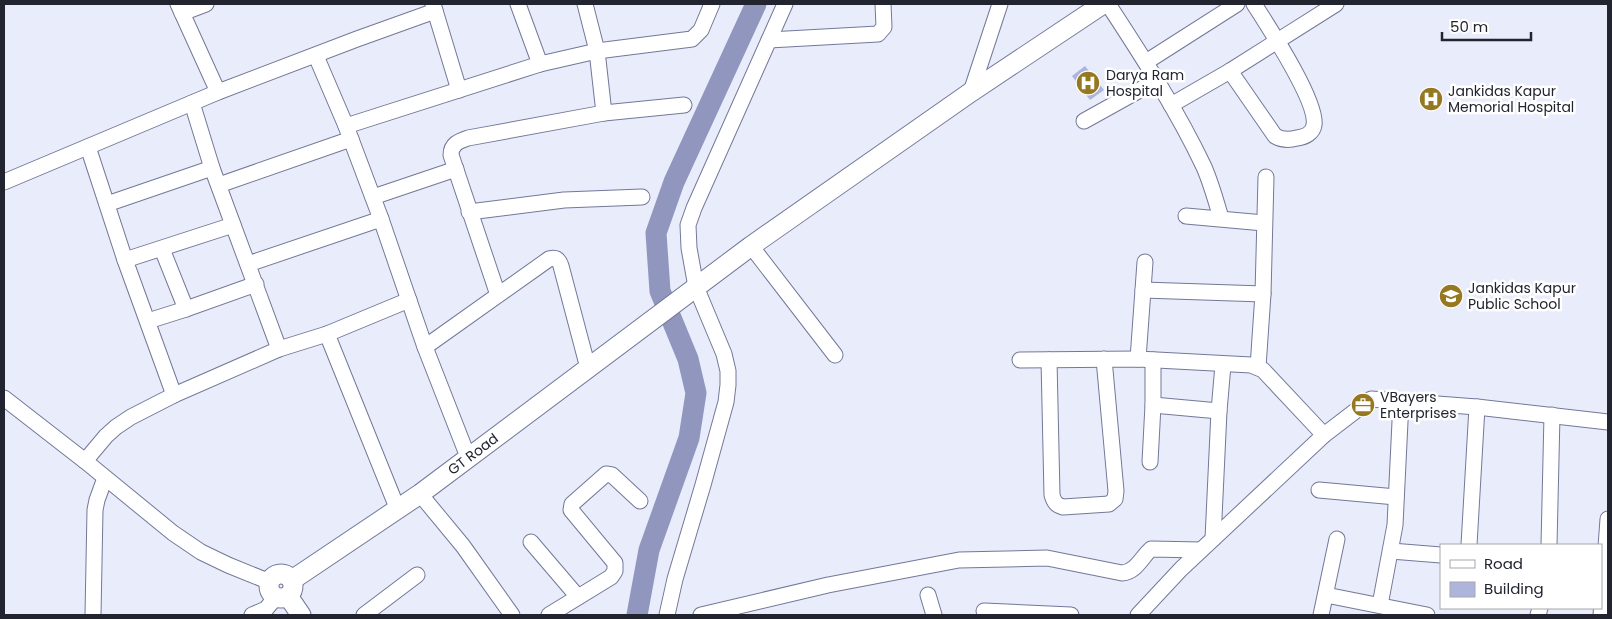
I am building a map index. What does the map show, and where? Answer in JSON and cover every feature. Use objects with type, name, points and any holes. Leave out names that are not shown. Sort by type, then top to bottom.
[{"type":"main road","name":"GT Road","points":[[281,589],[420,494],[752,246],[971,92],[1103,4]]},
{"type":"main road","points":[[281,589],[301,615]]},
{"type":"street","points":[[206,4],[180,8],[218,92]]},
{"type":"street","points":[[518,4],[540,64]]},
{"type":"street","points":[[585,4],[597,51],[604,113]]},
{"type":"street","points":[[219,185],[459,90],[540,64],[597,51],[692,39],[701,30],[712,4]]},
{"type":"street","points":[[667,615],[674,579],[706,476],[726,402],[728,385],[728,371],[724,354],[692,291],[688,225],[786,4]]},
{"type":"street","points":[[769,40],[878,34],[884,27],[883,4]]},
{"type":"street","points":[[971,92],[1000,4]]},
{"type":"street","points":[[1108,4],[1146,62],[1171,105],[1204,168],[1222,218]]},
{"type":"street","points":[[1146,62],[1236,4]]},
{"type":"street","points":[[1230,72],[1275,136],[1287,140],[1304,137],[1311,132],[1314,125],[1314,112],[1310,101],[1278,41],[1254,4]]},
{"type":"street","points":[[1171,105],[1230,72],[1336,4]]},
{"type":"street","points":[[4,182],[218,92],[316,56],[434,8],[459,90]]},
{"type":"street","points":[[316,56],[349,132],[382,219],[425,347],[468,457]]},
{"type":"street","points":[[1084,121],[1156,81]]},
{"type":"street","points":[[192,103],[212,168],[279,349]]},
{"type":"street","points":[[498,295],[469,212],[451,151],[458,142],[468,138],[604,113],[684,105]]},
{"type":"street","points":[[88,147],[125,260],[174,395]]},
{"type":"street","points":[[107,204],[212,168]]},
{"type":"street","points":[[373,197],[456,169]]},
{"type":"street","points":[[1258,367],[1263,294],[1266,177]]},
{"type":"street","points":[[469,212],[564,200],[642,197]]},
{"type":"street","points":[[1186,216],[1264,223]]},
{"type":"street","points":[[248,264],[382,219]]},
{"type":"street","points":[[125,260],[233,225]]},
{"type":"street","points":[[752,246],[835,356]]},
{"type":"street","points":[[162,249],[186,310]]},
{"type":"street","points":[[425,347],[553,258],[558,260],[561,266],[588,368]]},
{"type":"street","points":[[1145,262],[1143,290],[1145,359],[1153,405],[1150,462]]},
{"type":"street","points":[[148,321],[186,310],[256,284]]},
{"type":"street","points":[[1143,290],[1263,294]]},
{"type":"street","points":[[85,461],[116,427],[131,417],[174,395],[279,349],[327,334],[409,300]]},
{"type":"street","points":[[327,334],[398,510]]},
{"type":"street","points":[[1049,360],[1052,494],[1054,502],[1058,506],[1063,507],[1109,504],[1115,498],[1116,491],[1104,359]]},
{"type":"street","points":[[1020,360],[1145,359],[1251,365],[1258,367],[1324,436]]},
{"type":"street","points":[[1212,539],[1223,364]]},
{"type":"street","points":[[4,398],[173,533],[201,552],[281,589],[266,609],[252,615]]},
{"type":"street","points":[[1138,615],[1212,539],[1324,436],[1371,399],[1476,407],[1608,422]]},
{"type":"street","points":[[1380,605],[1395,525],[1401,400]]},
{"type":"street","points":[[1153,405],[1219,411]]},
{"type":"street","points":[[1469,544],[1476,407]]},
{"type":"street","points":[[1549,544],[1552,415]]},
{"type":"street","points":[[549,615],[611,577],[616,567],[615,563],[571,510],[572,504],[606,474],[612,475],[640,501]]},
{"type":"street","points":[[93,615],[94,510],[105,478]]},
{"type":"street","points":[[1319,490],[1396,497]]},
{"type":"street","points":[[420,494],[463,546],[512,615]]},
{"type":"street","points":[[1602,601],[1608,519]]},
{"type":"street","points":[[1321,615],[1336,539]]},
{"type":"street","points":[[531,542],[578,597]]},
{"type":"street","points":[[701,615],[828,585],[959,560],[1047,558],[1128,572],[1134,569],[1151,549],[1201,550]]},
{"type":"street","points":[[1391,551],[1440,555]]},
{"type":"street","points":[[364,615],[417,575]]},
{"type":"street","points":[[928,595],[934,615]]},
{"type":"street","points":[[1326,595],[1427,615]]},
{"type":"street","points":[[984,611],[1071,615]]},
{"type":"building","points":[[1085,66],[1104,90],[1090,100],[1072,76]]},
{"type":"waterway","points":[[637,615],[649,550],[689,438],[696,393],[688,359],[660,291],[656,233],[674,182],[756,4]]},
{"type":"place","name":"Darya Ram Hospital","points":[[1088,83]]},
{"type":"place","name":"Jankidas Kapur Memorial Hospital","points":[[1431,99]]},
{"type":"place","name":"Jankidas Kapur Public School","points":[[1451,296]]},
{"type":"place","name":"VBayers Enterprises","points":[[1363,405]]}]
